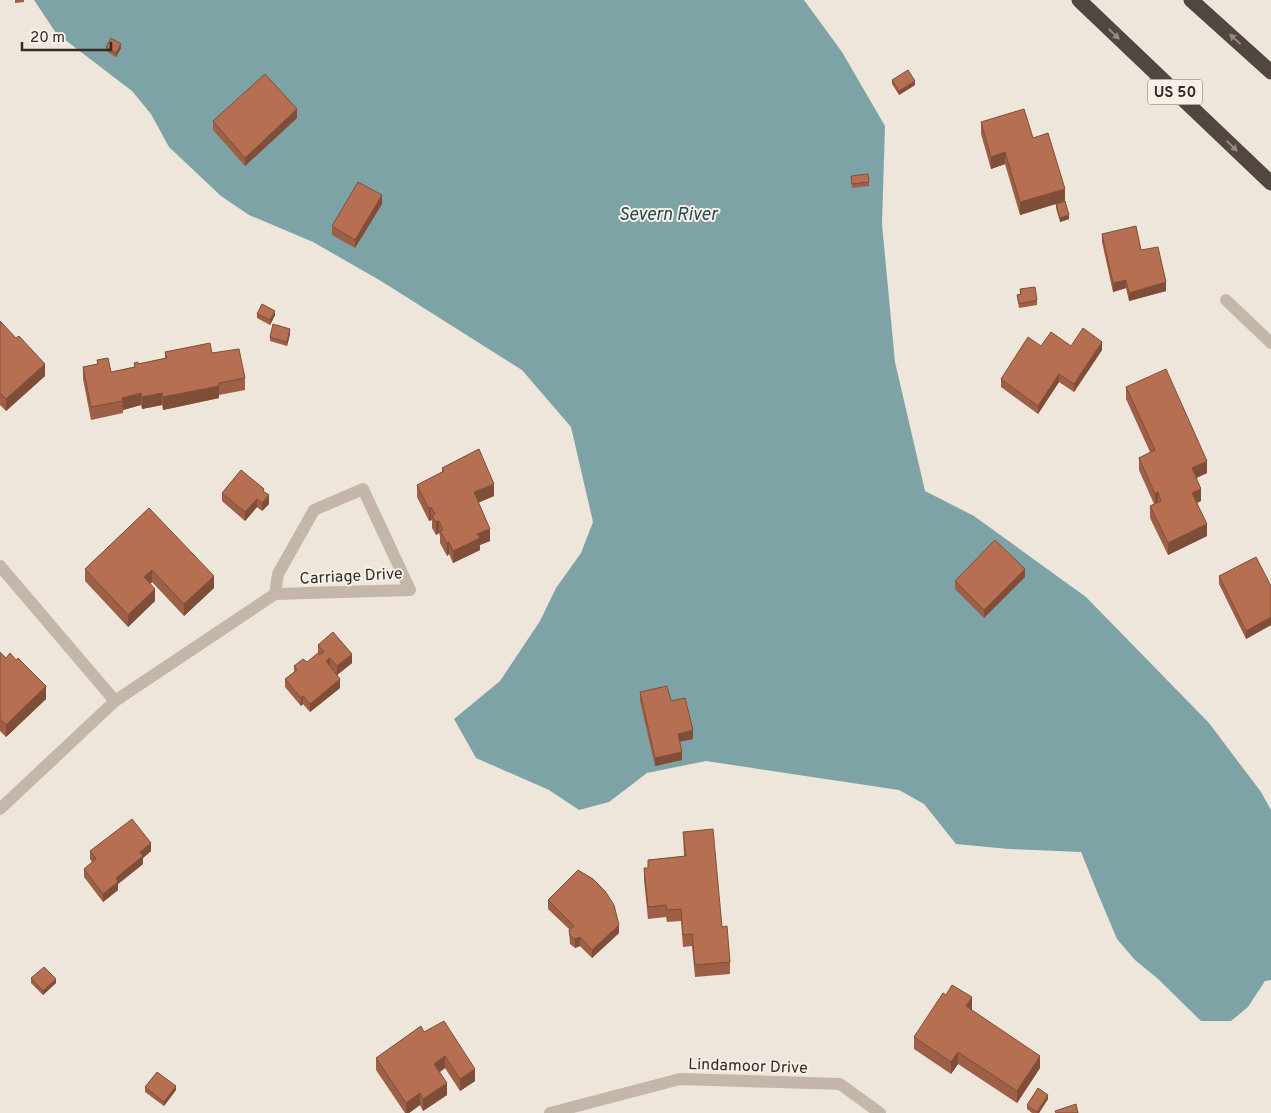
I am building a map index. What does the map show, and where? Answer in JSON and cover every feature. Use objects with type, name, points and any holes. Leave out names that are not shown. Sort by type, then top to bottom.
[{"type":"highway","name":"US 50","points":[[1079,0],[1271,184]]},
{"type":"highway","points":[[1191,0],[1271,72]]},
{"type":"street","points":[[1226,300],[1271,343]]},
{"type":"street","name":"Carriage Drive","points":[[363,489],[410,590],[275,594],[278,574],[314,510],[363,489]]},
{"type":"street","points":[[0,566],[115,701]]},
{"type":"street","points":[[0,808],[115,701],[275,594]]},
{"type":"street","name":"Lindamoor Drive","points":[[550,1113],[680,1079],[840,1084],[880,1113]]},
{"type":"water","name":"Severn River","points":[[34,0],[804,0],[842,52],[885,126],[882,224],[895,362],[925,491],[974,516],[1086,597],[1209,723],[1261,792],[1271,810],[1271,980],[1265,981],[1248,1007],[1231,1021],[1201,1021],[1157,978],[1135,960],[1117,939],[1081,852],[1009,849],[956,844],[924,804],[899,790],[706,761],[647,773],[609,802],[579,810],[549,790],[476,758],[454,719],[500,681],[540,621],[556,588],[581,553],[593,522],[571,427],[522,370],[381,281],[313,242],[249,215],[221,196],[169,147],[151,114],[132,91],[56,33]]},
{"type":"building","points":[[111,38],[121,44],[116,53],[106,47]]},
{"type":"building","points":[[908,70],[915,81],[899,91],[892,80]]},
{"type":"building","points":[[265,74],[297,109],[245,158],[213,121]]},
{"type":"building","points":[[1024,109],[1033,138],[1048,133],[1065,189],[1020,202],[1005,152],[991,157],[981,122]]},
{"type":"building","points":[[868,174],[869,182],[852,184],[851,176]]},
{"type":"building","points":[[358,182],[382,195],[355,240],[332,226]]},
{"type":"building","points":[[1065,201],[1069,215],[1060,218],[1056,204]]},
{"type":"building","points":[[1136,226],[1141,250],[1158,247],[1166,282],[1129,293],[1126,280],[1113,283],[1102,234]]},
{"type":"building","points":[[1035,287],[1037,300],[1019,304],[1017,295],[1021,294],[1020,289]]},
{"type":"building","points":[[262,304],[275,311],[270,320],[257,314]]},
{"type":"building","points":[[0,321],[16,338],[19,336],[45,364],[6,399],[0,393]]},
{"type":"building","points":[[273,324],[290,329],[287,342],[270,337]]},
{"type":"building","points":[[1083,328],[1102,342],[1074,384],[1059,374],[1038,406],[1001,379],[1028,337],[1041,346],[1051,332],[1071,346]]},
{"type":"building","points":[[210,343],[212,353],[239,349],[245,378],[219,383],[219,386],[163,397],[162,393],[142,397],[141,393],[122,398],[123,401],[91,407],[83,367],[98,364],[97,360],[108,358],[111,372],[135,367],[134,363],[138,362],[138,364],[167,358],[165,352]]},
{"type":"building","points":[[1166,369],[1207,461],[1192,468],[1201,489],[1192,493],[1207,524],[1168,543],[1150,506],[1161,501],[1158,492],[1155,494],[1139,458],[1155,450],[1126,387]]},
{"type":"building","points":[[479,449],[494,484],[474,492],[490,529],[477,534],[480,538],[453,551],[449,542],[447,543],[440,531],[443,530],[439,521],[436,522],[432,516],[435,514],[431,507],[429,509],[417,485],[444,471],[442,468]]},
{"type":"building","points":[[241,470],[269,495],[262,503],[257,499],[245,512],[222,493]]},
{"type":"building","points":[[149,508],[214,576],[184,604],[152,570],[144,577],[155,589],[128,615],[85,569]]},
{"type":"building","points":[[995,540],[1025,569],[984,610],[955,581]]},
{"type":"building","points":[[1256,557],[1271,586],[1271,617],[1246,631],[1219,576]]},
{"type":"building","points":[[333,632],[352,654],[337,666],[330,658],[326,661],[340,679],[310,704],[303,696],[301,698],[285,679],[297,670],[294,666],[303,659],[307,662],[318,653],[320,655],[324,652],[318,645]]},
{"type":"building","points":[[0,652],[6,658],[10,653],[16,660],[18,658],[46,686],[6,725],[0,719]]},
{"type":"building","points":[[667,686],[671,701],[685,698],[693,730],[678,734],[682,752],[655,758],[640,692]]},
{"type":"building","points":[[132,819],[151,843],[140,852],[143,856],[116,878],[118,882],[103,894],[84,869],[96,859],[90,851]]},
{"type":"building","points":[[713,829],[722,927],[727,926],[730,962],[695,965],[692,934],[683,935],[681,909],[667,910],[666,905],[648,907],[644,868],[648,868],[648,860],[686,856],[683,832]]},
{"type":"building","points":[[578,870],[593,879],[605,891],[614,905],[619,925],[592,950],[580,937],[575,939],[570,936],[569,930],[574,926],[548,900]]},
{"type":"building","points":[[44,967],[56,979],[43,991],[31,978]]},
{"type":"building","points":[[952,985],[972,997],[966,1006],[1040,1056],[1017,1091],[958,1052],[951,1062],[914,1037],[943,993],[946,995]]},
{"type":"building","points":[[444,1021],[475,1069],[460,1079],[445,1056],[434,1064],[447,1083],[423,1099],[420,1093],[406,1103],[376,1058],[421,1026],[424,1032]]},
{"type":"building","points":[[157,1072],[176,1086],[164,1102],[145,1087]]},
{"type":"building","points":[[1038,1088],[1048,1095],[1037,1112],[1027,1105]]},
{"type":"building","points":[[1076,1104],[1078,1113],[1056,1113],[1055,1111]]}]
